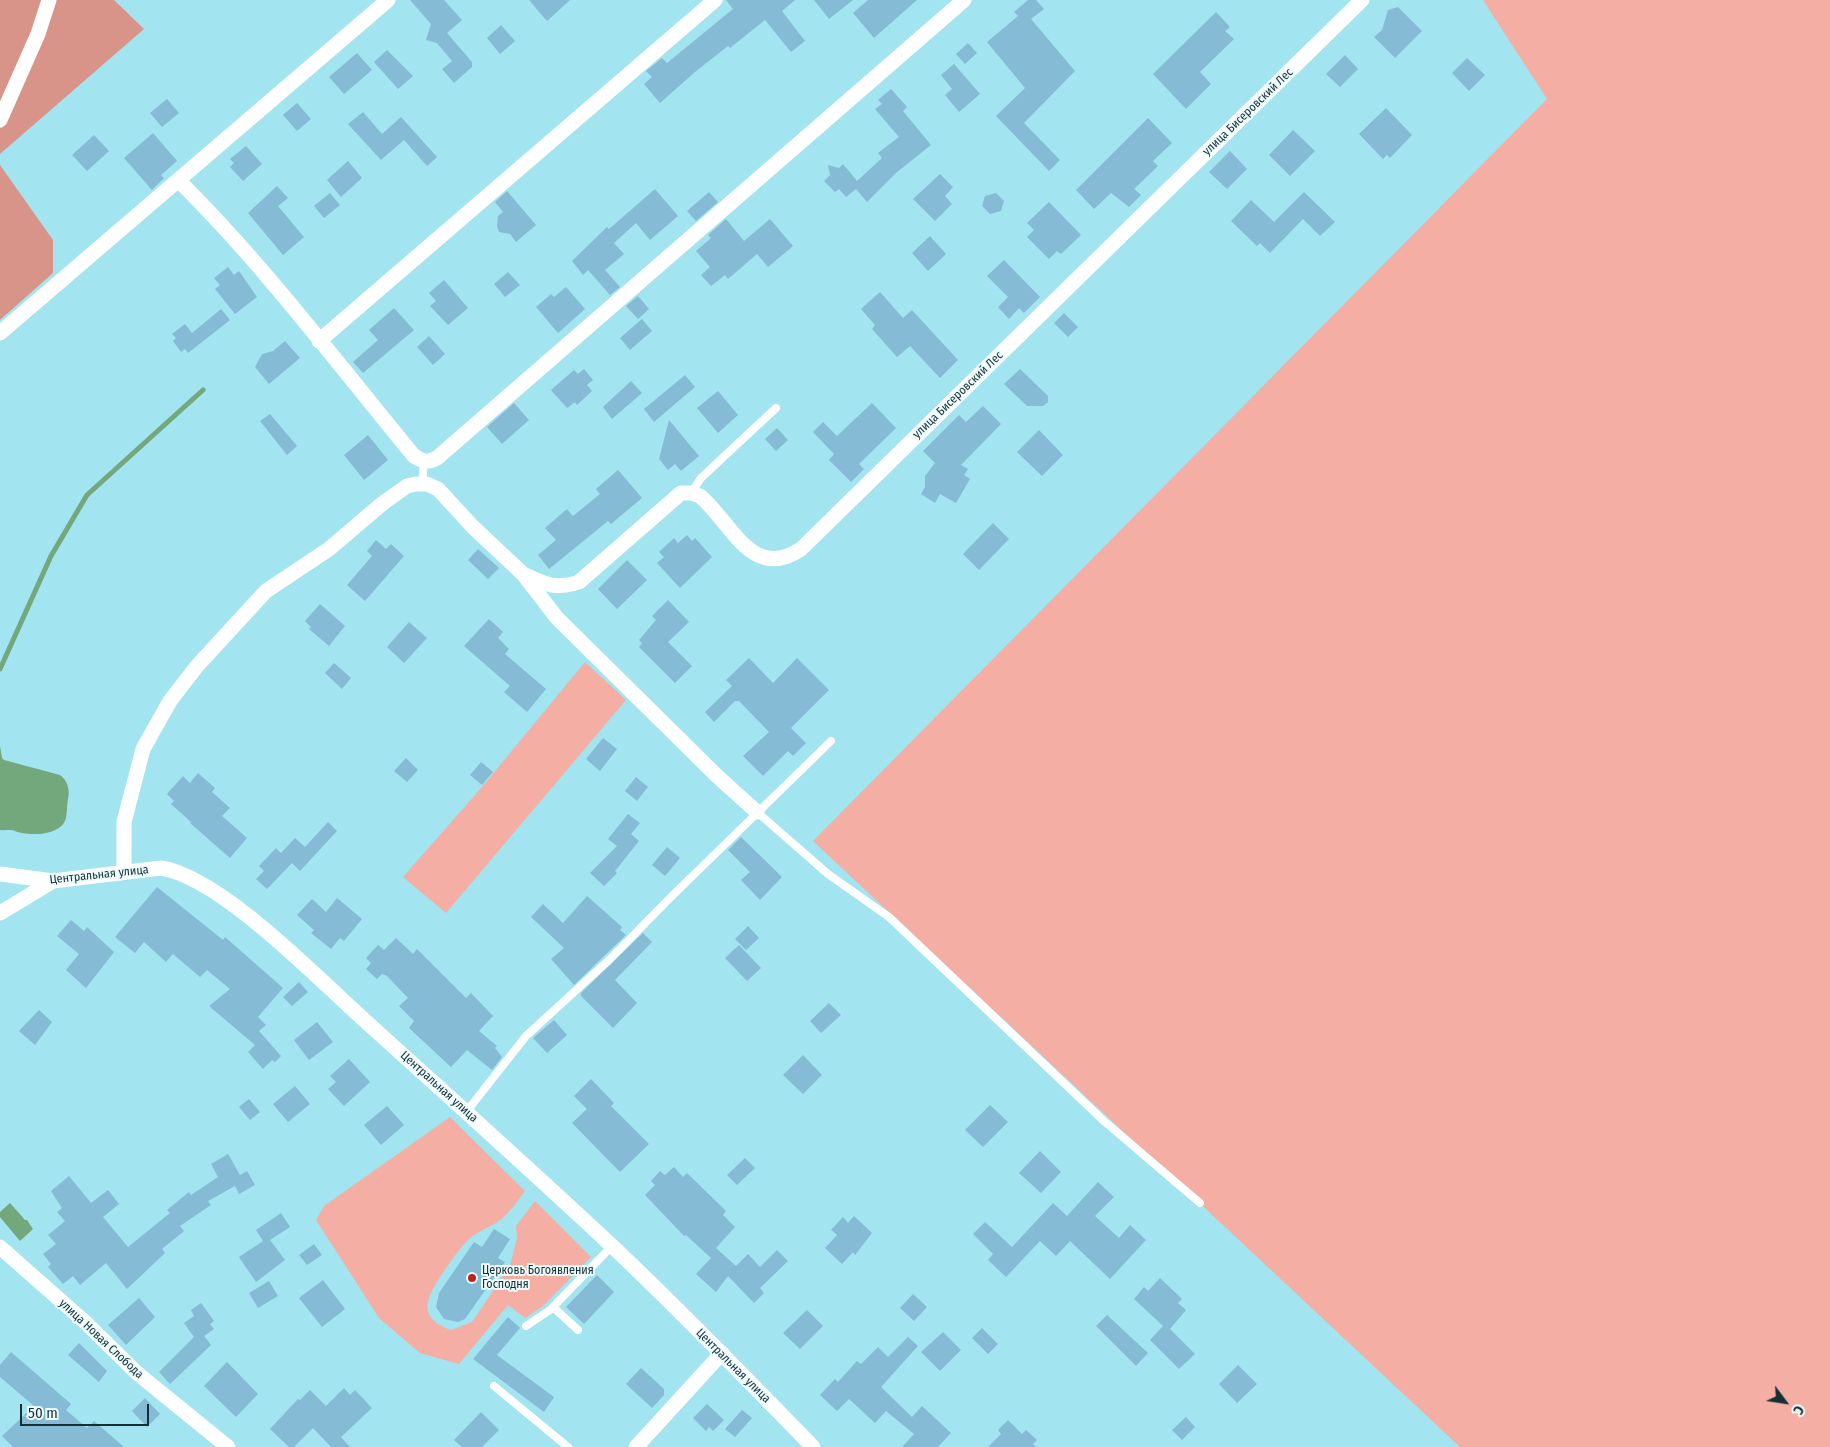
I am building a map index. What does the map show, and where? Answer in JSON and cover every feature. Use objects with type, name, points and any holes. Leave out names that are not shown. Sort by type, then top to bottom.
[{"type":"street","points":[[0,120],[38,34],[49,0]]},
{"type":"street","points":[[0,333],[388,0]]},
{"type":"street","points":[[319,341],[715,0]]},
{"type":"street","points":[[179,181],[211,212],[278,288],[414,456],[424,462],[430,462],[444,452],[964,0]]},
{"type":"street","name":"улица Бисеровский Лес","points":[[691,492],[710,504],[752,552],[766,560],[789,557],[801,550],[1362,0]]},
{"type":"street","points":[[124,872],[124,822],[144,749],[170,701],[197,666],[266,591],[329,549],[407,486],[422,484],[438,489],[473,527],[523,574],[558,618],[718,777],[757,812]]},
{"type":"street","points":[[523,574],[547,585],[563,587],[579,582],[664,506],[681,493],[691,492]]},
{"type":"street","name":"Центральная улица","points":[[0,874],[53,881],[161,868],[176,870],[204,885],[272,937],[467,1111],[612,1246],[722,1353],[813,1447]]},
{"type":"street","points":[[0,913],[53,881]]},
{"type":"street","name":"улица Новая Слобода","points":[[0,1247],[86,1322],[137,1373],[228,1447]]},
{"type":"street","points":[[636,1447],[722,1353]]},
{"type":"lane","points":[[691,492],[701,478],[776,408]]},
{"type":"lane","points":[[422,484],[424,462]]},
{"type":"lane","points":[[467,1111],[526,1036],[609,960],[831,741]]},
{"type":"lane","points":[[757,812],[828,874],[889,917],[1084,1102],[1200,1203]]},
{"type":"lane","points":[[526,1326],[553,1307],[612,1246]]},
{"type":"lane","points":[[553,1307],[578,1330]]},
{"type":"lane","points":[[494,1386],[568,1447]]},
{"type":"shaded area","points":[[0,0],[114,0],[144,29],[0,154]]},
{"type":"shaded area","points":[[1483,0],[1830,0],[1830,1447],[1460,1447],[813,841],[1547,99]]},
{"type":"shaded area","points":[[0,165],[53,240],[53,273],[0,320]]},
{"type":"shaded area","points":[[585,662],[626,700],[446,913],[403,877],[482,787]]},
{"type":"shaded area","points":[[0,746],[4,760],[60,775],[65,780],[69,792],[66,818],[58,829],[43,834],[0,830]]},
{"type":"shaded area","points":[[450,1117],[525,1191],[503,1218],[470,1238],[453,1258],[429,1297],[428,1312],[432,1319],[439,1325],[451,1330],[472,1322],[510,1266],[517,1238],[516,1226],[535,1201],[591,1257],[543,1306],[525,1318],[508,1305],[459,1364],[420,1353],[379,1318],[316,1220],[324,1206]]},
{"type":"shaded area","points":[[10,1203],[33,1229],[20,1241],[0,1217],[0,1212]]},
{"type":"building","points":[[410,0],[444,0],[462,20],[447,33],[472,62],[472,67],[454,83],[442,69],[452,61],[437,43],[426,40],[431,24]]},
{"type":"building","points":[[529,0],[570,0],[547,21]]},
{"type":"building","points":[[726,0],[795,0],[782,11],[805,41],[791,52],[765,20],[730,48],[728,46],[695,72],[660,103],[644,84],[652,77],[646,71],[662,58],[667,63],[733,9]]},
{"type":"building","points":[[814,0],[853,0],[829,19]]},
{"type":"building","points":[[868,0],[917,0],[874,38],[853,13]]},
{"type":"building","points":[[1028,0],[1036,0],[1044,9],[1031,19],[1075,71],[1024,123],[1060,160],[1049,171],[996,116],[1025,88],[987,42],[1018,16],[1014,12]]},
{"type":"building","points":[[1398,7],[1422,31],[1395,58],[1374,37],[1382,30],[1388,10]]},
{"type":"building","points":[[1216,12],[1230,27],[1225,31],[1234,39],[1200,72],[1211,84],[1186,109],[1153,74]]},
{"type":"building","points":[[501,25],[515,41],[500,54],[487,38]]},
{"type":"building","points":[[968,43],[977,53],[965,64],[956,54]]},
{"type":"building","points":[[387,50],[413,76],[398,89],[374,62]]},
{"type":"building","points":[[357,53],[372,70],[344,94],[329,77]]},
{"type":"building","points":[[1345,55],[1358,69],[1340,87],[1326,74]]},
{"type":"building","points":[[1467,58],[1485,75],[1469,91],[1452,73]]},
{"type":"building","points":[[954,64],[980,94],[959,112],[945,95],[952,89],[941,75]]},
{"type":"building","points":[[891,89],[907,107],[903,111],[931,145],[897,172],[867,202],[856,189],[846,197],[839,189],[835,192],[824,181],[830,175],[828,165],[839,168],[843,164],[857,181],[882,158],[878,153],[899,137],[875,109],[882,104],[878,100]]},
{"type":"building","points":[[167,99],[179,113],[162,127],[150,113]]},
{"type":"building","points":[[297,103],[311,119],[297,131],[283,115]]},
{"type":"building","points":[[1386,108],[1412,135],[1390,158],[1387,155],[1383,159],[1359,134]]},
{"type":"building","points":[[363,112],[382,134],[401,117],[437,157],[427,166],[404,140],[381,160],[348,124]]},
{"type":"building","points":[[1148,118],[1172,143],[1153,161],[1158,166],[1134,189],[1141,195],[1129,207],[1111,193],[1094,209],[1076,190]]},
{"type":"building","points":[[1293,130],[1315,151],[1290,176],[1269,155]]},
{"type":"building","points":[[153,133],[177,161],[161,175],[164,178],[152,190],[124,158]]},
{"type":"building","points":[[94,135],[109,151],[87,171],[72,155]]},
{"type":"building","points":[[246,146],[262,164],[243,181],[230,167],[234,163],[230,159]]},
{"type":"building","points":[[1230,151],[1247,169],[1227,189],[1209,172]]},
{"type":"building","points":[[348,161],[362,178],[341,197],[327,180]]},
{"type":"building","points":[[940,174],[953,187],[945,196],[952,204],[935,221],[913,199]]},
{"type":"building","points":[[277,186],[288,198],[278,206],[304,237],[283,255],[248,213]]},
{"type":"building","points":[[655,189],[678,216],[650,240],[636,223],[614,243],[624,254],[605,270],[620,287],[610,295],[588,270],[583,275],[572,261],[607,227],[609,229]]},
{"type":"building","points":[[507,191],[536,225],[516,242],[510,234],[499,232],[497,226],[498,216],[503,212],[495,202]]},
{"type":"building","points":[[709,192],[718,202],[696,221],[687,211]]},
{"type":"building","points":[[1304,192],[1335,222],[1320,236],[1303,219],[1270,253],[1260,243],[1257,246],[1231,221],[1251,200],[1274,222]]},
{"type":"building","points":[[330,193],[340,205],[324,218],[314,206]]},
{"type":"building","points":[[996,193],[1004,201],[1001,211],[990,214],[982,206],[985,196]]},
{"type":"building","points":[[1049,202],[1081,235],[1061,254],[1057,251],[1049,259],[1027,237],[1034,230],[1027,223]]},
{"type":"building","points":[[726,219],[744,241],[770,219],[793,246],[768,267],[757,254],[728,279],[725,275],[711,286],[701,275],[710,267],[696,251],[711,238],[708,235]]},
{"type":"building","points":[[930,236],[946,254],[928,271],[912,253]]},
{"type":"building","points":[[1004,260],[1040,297],[1024,313],[1019,308],[1009,319],[998,307],[1008,297],[987,276]]},
{"type":"building","points":[[228,267],[234,275],[239,271],[257,297],[235,314],[215,289],[220,285],[214,278]]},
{"type":"building","points":[[508,272],[520,285],[505,297],[494,284]]},
{"type":"building","points":[[444,280],[468,308],[448,325],[430,306],[436,301],[429,293]]},
{"type":"building","points":[[566,287],[585,309],[558,333],[536,307],[551,294],[554,297]]},
{"type":"building","points":[[880,292],[903,318],[912,310],[958,360],[940,378],[910,346],[897,357],[872,329],[875,325],[861,309]]},
{"type":"building","points":[[638,296],[649,309],[638,319],[626,306]]},
{"type":"building","points":[[394,308],[414,330],[363,373],[353,362],[378,340],[369,330]]},
{"type":"building","points":[[221,309],[230,320],[188,353],[185,349],[181,352],[173,341],[176,338],[172,334],[185,324],[192,333]]},
{"type":"building","points":[[1064,313],[1078,327],[1068,337],[1054,323]]},
{"type":"building","points":[[642,319],[652,331],[630,350],[620,338]]},
{"type":"building","points":[[429,336],[445,354],[433,365],[417,347]]},
{"type":"building","points":[[285,341],[300,358],[269,384],[255,367],[262,354],[273,351]]},
{"type":"building","points":[[584,369],[593,380],[587,385],[592,391],[577,405],[575,402],[567,408],[551,390],[574,370],[578,374]]},
{"type":"building","points":[[1020,369],[1048,396],[1048,402],[1043,406],[1027,406],[1004,384]]},
{"type":"building","points":[[685,375],[695,387],[654,422],[644,409]]},
{"type":"building","points":[[631,381],[642,393],[612,419],[603,407]]},
{"type":"building","points":[[718,391],[738,415],[718,433],[697,408]]},
{"type":"building","points":[[514,403],[529,420],[502,444],[487,427]]},
{"type":"building","points":[[872,403],[896,428],[859,464],[864,469],[851,482],[829,460],[834,454],[813,432],[823,422],[837,436]]},
{"type":"building","points":[[983,406],[1001,424],[961,465],[968,469],[964,475],[970,479],[956,503],[940,494],[935,503],[921,494],[925,487],[925,476],[935,463],[923,451],[959,415],[966,422]]},
{"type":"building","points":[[270,414],[297,446],[287,455],[260,421]]},
{"type":"building","points":[[669,420],[699,456],[681,471],[675,464],[668,470],[659,459]]},
{"type":"building","points":[[777,428],[788,440],[776,451],[765,439]]},
{"type":"building","points":[[1039,430],[1063,455],[1042,476],[1017,452]]},
{"type":"building","points":[[368,435],[388,460],[364,480],[344,455]]},
{"type":"building","points":[[618,470],[642,498],[611,524],[608,521],[549,569],[538,555],[556,540],[545,528],[567,509],[573,516],[600,494],[596,489]]},
{"type":"building","points":[[993,523],[1009,539],[979,570],[963,554]]},
{"type":"building","points":[[687,535],[692,541],[695,538],[712,557],[680,588],[657,563],[664,557],[659,552],[674,538],[678,543]]},
{"type":"building","points":[[376,540],[386,549],[391,544],[404,556],[365,601],[347,585],[372,556],[367,551]]},
{"type":"building","points":[[478,549],[499,568],[488,579],[468,560]]},
{"type":"building","points":[[627,560],[647,580],[617,609],[598,589]]},
{"type":"building","points":[[668,600],[689,622],[668,642],[692,666],[675,683],[639,647],[642,643],[639,640],[656,620],[652,616]]},
{"type":"building","points":[[320,604],[345,626],[329,646],[309,629],[311,627],[305,621]]},
{"type":"building","points":[[489,619],[503,632],[498,638],[509,649],[505,654],[546,689],[527,712],[504,692],[510,686],[464,646]]},
{"type":"building","points":[[409,622],[427,638],[404,663],[387,647]]},
{"type":"building","points":[[749,658],[773,683],[797,658],[829,690],[791,728],[806,743],[793,756],[788,751],[763,776],[743,756],[769,732],[739,701],[735,701],[714,722],[705,712],[732,686],[726,680]]},
{"type":"building","points":[[334,663],[351,678],[342,689],[325,673]]},
{"type":"building","points":[[603,738],[617,749],[600,771],[586,759]]},
{"type":"building","points":[[406,758],[418,770],[407,782],[394,771]]},
{"type":"building","points":[[481,762],[493,772],[482,785],[470,775]]},
{"type":"building","points":[[198,773],[215,788],[212,792],[230,808],[222,816],[247,838],[230,858],[171,804],[174,801],[167,794],[183,776],[190,783]]},
{"type":"building","points":[[636,777],[648,787],[637,801],[625,791]]},
{"type":"building","points":[[628,814],[640,823],[631,834],[639,841],[615,871],[617,873],[604,886],[590,873],[617,846],[608,839]]},
{"type":"building","points":[[328,822],[337,831],[300,871],[292,863],[267,889],[256,879],[264,871],[259,866],[276,848],[281,853],[295,838],[305,847]]},
{"type":"building","points":[[741,837],[782,877],[760,900],[741,880],[750,872],[728,850]]},
{"type":"building","points":[[667,847],[680,858],[665,876],[652,865]]},
{"type":"building","points":[[157,887],[223,940],[225,937],[283,988],[258,1017],[266,1025],[259,1031],[281,1056],[275,1062],[272,1060],[263,1069],[248,1052],[255,1045],[209,1006],[230,989],[207,970],[200,977],[173,954],[166,962],[144,942],[135,953],[115,937]]},
{"type":"building","points":[[587,896],[622,927],[620,930],[626,935],[574,985],[551,959],[564,948],[531,917],[543,904],[563,923]]},
{"type":"building","points":[[337,898],[362,919],[344,941],[340,938],[331,949],[311,933],[314,930],[297,915],[312,899],[326,912]]},
{"type":"building","points":[[71,920],[84,931],[87,927],[114,952],[86,988],[66,970],[79,954],[57,936]]},
{"type":"building","points":[[748,926],[759,938],[746,950],[735,939]]},
{"type":"building","points":[[643,933],[652,942],[615,980],[637,1003],[613,1028],[581,996],[581,993]]},
{"type":"building","points":[[396,938],[413,954],[417,949],[466,998],[471,993],[493,1016],[479,1031],[497,1046],[495,1048],[502,1057],[492,1070],[467,1050],[451,1067],[409,1028],[414,1021],[399,1006],[408,998],[387,976],[382,974],[377,979],[366,969],[371,963],[366,958],[378,945],[384,950]]},
{"type":"building","points":[[739,945],[761,968],[747,981],[725,958]]},
{"type":"building","points":[[299,982],[308,992],[292,1006],[283,997]]},
{"type":"building","points":[[829,1003],[841,1015],[821,1033],[810,1021]]},
{"type":"building","points":[[39,1010],[52,1022],[35,1045],[19,1031]]},
{"type":"building","points":[[554,1020],[567,1035],[547,1053],[533,1038]]},
{"type":"building","points":[[317,1022],[333,1042],[309,1060],[294,1040]]},
{"type":"building","points":[[803,1055],[822,1075],[803,1094],[783,1075]]},
{"type":"building","points":[[349,1059],[370,1082],[344,1106],[328,1089],[336,1082],[330,1076]]},
{"type":"building","points":[[591,1079],[614,1103],[611,1106],[649,1144],[620,1172],[572,1123],[587,1109],[574,1096]]},
{"type":"building","points":[[295,1086],[310,1104],[288,1122],[273,1104]]},
{"type":"building","points":[[249,1099],[260,1112],[250,1120],[239,1107]]},
{"type":"building","points":[[990,1105],[1008,1122],[983,1147],[965,1130]]},
{"type":"building","points":[[387,1106],[404,1125],[381,1145],[364,1125]]},
{"type":"building","points":[[1040,1151],[1061,1172],[1041,1193],[1019,1173]]},
{"type":"building","points":[[228,1154],[240,1175],[247,1171],[255,1185],[239,1194],[235,1186],[208,1201],[211,1205],[180,1226],[184,1231],[162,1249],[165,1253],[127,1289],[106,1263],[80,1285],[73,1276],[63,1284],[48,1267],[51,1264],[43,1254],[56,1244],[48,1235],[65,1221],[57,1212],[62,1208],[51,1191],[69,1176],[91,1203],[108,1190],[119,1204],[103,1217],[128,1247],[170,1213],[167,1210],[189,1192],[191,1195],[218,1177],[211,1164]]},
{"type":"building","points":[[745,1158],[755,1168],[737,1185],[727,1175]]},
{"type":"building","points":[[674,1167],[683,1177],[687,1173],[726,1211],[723,1215],[735,1227],[716,1248],[736,1266],[748,1254],[760,1267],[777,1250],[788,1261],[760,1288],[764,1293],[754,1303],[728,1276],[716,1292],[696,1274],[711,1258],[686,1235],[684,1236],[645,1195],[655,1185],[651,1181],[660,1171],[665,1175]]},
{"type":"building","points":[[1098,1182],[1114,1197],[1095,1216],[1119,1238],[1130,1225],[1146,1240],[1110,1279],[1070,1241],[1056,1256],[1040,1241],[1006,1277],[988,1260],[993,1254],[973,1234],[985,1222],[1012,1247],[1053,1203],[1067,1216]]},
{"type":"building","points":[[281,1213],[290,1227],[270,1240],[285,1260],[256,1282],[239,1257],[263,1241],[256,1230]]},
{"type":"building","points":[[854,1216],[872,1233],[855,1255],[853,1252],[842,1264],[825,1248],[837,1235],[831,1230],[843,1217],[848,1223]]},
{"type":"building","name":"Церковь Богоявления Господня","points":[[494,1229],[510,1239],[498,1258],[505,1262],[465,1319],[458,1322],[444,1319],[436,1307],[439,1293],[474,1242],[482,1247]]},
{"type":"building","points":[[314,1244],[322,1255],[307,1265],[299,1255]]},
{"type":"building","points":[[597,1275],[614,1292],[584,1324],[566,1307]]},
{"type":"building","points":[[1160,1278],[1182,1299],[1178,1303],[1186,1310],[1170,1329],[1195,1354],[1179,1369],[1150,1340],[1163,1326],[1134,1299],[1144,1287],[1148,1291]]},
{"type":"building","points":[[323,1280],[345,1309],[322,1327],[299,1298]]},
{"type":"building","points":[[269,1281],[278,1296],[258,1308],[249,1293]]},
{"type":"building","points":[[913,1294],[927,1307],[914,1321],[900,1308]]},
{"type":"building","points":[[139,1298],[155,1317],[126,1345],[108,1325]]},
{"type":"building","points":[[201,1303],[214,1321],[210,1324],[214,1329],[204,1336],[211,1345],[170,1384],[159,1372],[194,1337],[184,1323],[194,1316],[191,1310]]},
{"type":"building","points":[[807,1310],[823,1326],[800,1349],[783,1333]]},
{"type":"building","points":[[1107,1315],[1148,1353],[1136,1366],[1096,1326]]},
{"type":"building","points":[[508,1317],[520,1328],[497,1355],[554,1397],[544,1412],[473,1359]]},
{"type":"building","points":[[982,1328],[998,1344],[988,1354],[972,1338]]},
{"type":"building","points":[[943,1332],[961,1350],[940,1371],[921,1352]]},
{"type":"building","points":[[908,1337],[918,1346],[881,1387],[912,1417],[922,1406],[951,1433],[938,1447],[902,1447],[914,1434],[886,1411],[875,1423],[849,1399],[837,1411],[820,1395],[835,1379],[838,1382],[857,1361],[861,1364],[878,1347],[888,1357]]},
{"type":"building","points":[[79,1343],[107,1371],[99,1382],[68,1355]]},
{"type":"building","points":[[11,1352],[71,1404],[66,1410],[87,1428],[94,1421],[124,1447],[13,1447],[2,1436],[34,1406],[0,1377],[0,1365]]},
{"type":"building","points":[[227,1362],[258,1394],[236,1417],[204,1386]]},
{"type":"building","points":[[1238,1365],[1257,1384],[1237,1403],[1219,1384]]},
{"type":"building","points":[[641,1368],[664,1389],[664,1395],[652,1408],[626,1384]]},
{"type":"building","points":[[344,1388],[350,1395],[355,1390],[372,1408],[341,1437],[350,1447],[331,1447],[313,1428],[294,1447],[289,1447],[270,1429],[298,1399],[300,1400],[310,1390],[326,1406]]},
{"type":"building","points":[[145,1398],[160,1414],[147,1427],[132,1411]]},
{"type":"building","points":[[707,1404],[724,1420],[713,1431],[709,1427],[706,1431],[693,1418]]},
{"type":"building","points":[[742,1410],[752,1418],[735,1437],[725,1429]]},
{"type":"building","points":[[481,1412],[499,1430],[482,1447],[462,1447],[454,1440]]},
{"type":"building","points":[[1186,1417],[1195,1427],[1182,1440],[1172,1430]]},
{"type":"building","points":[[1008,1420],[1022,1434],[1026,1430],[1037,1440],[1033,1444],[1036,1447],[988,1447],[1001,1434],[998,1430]]},
{"type":"waterway","points":[[0,669],[51,556],[87,495],[203,390]]},
{"type":"place","name":"Церковь Богоявления Господня","points":[[472,1278]]}]
